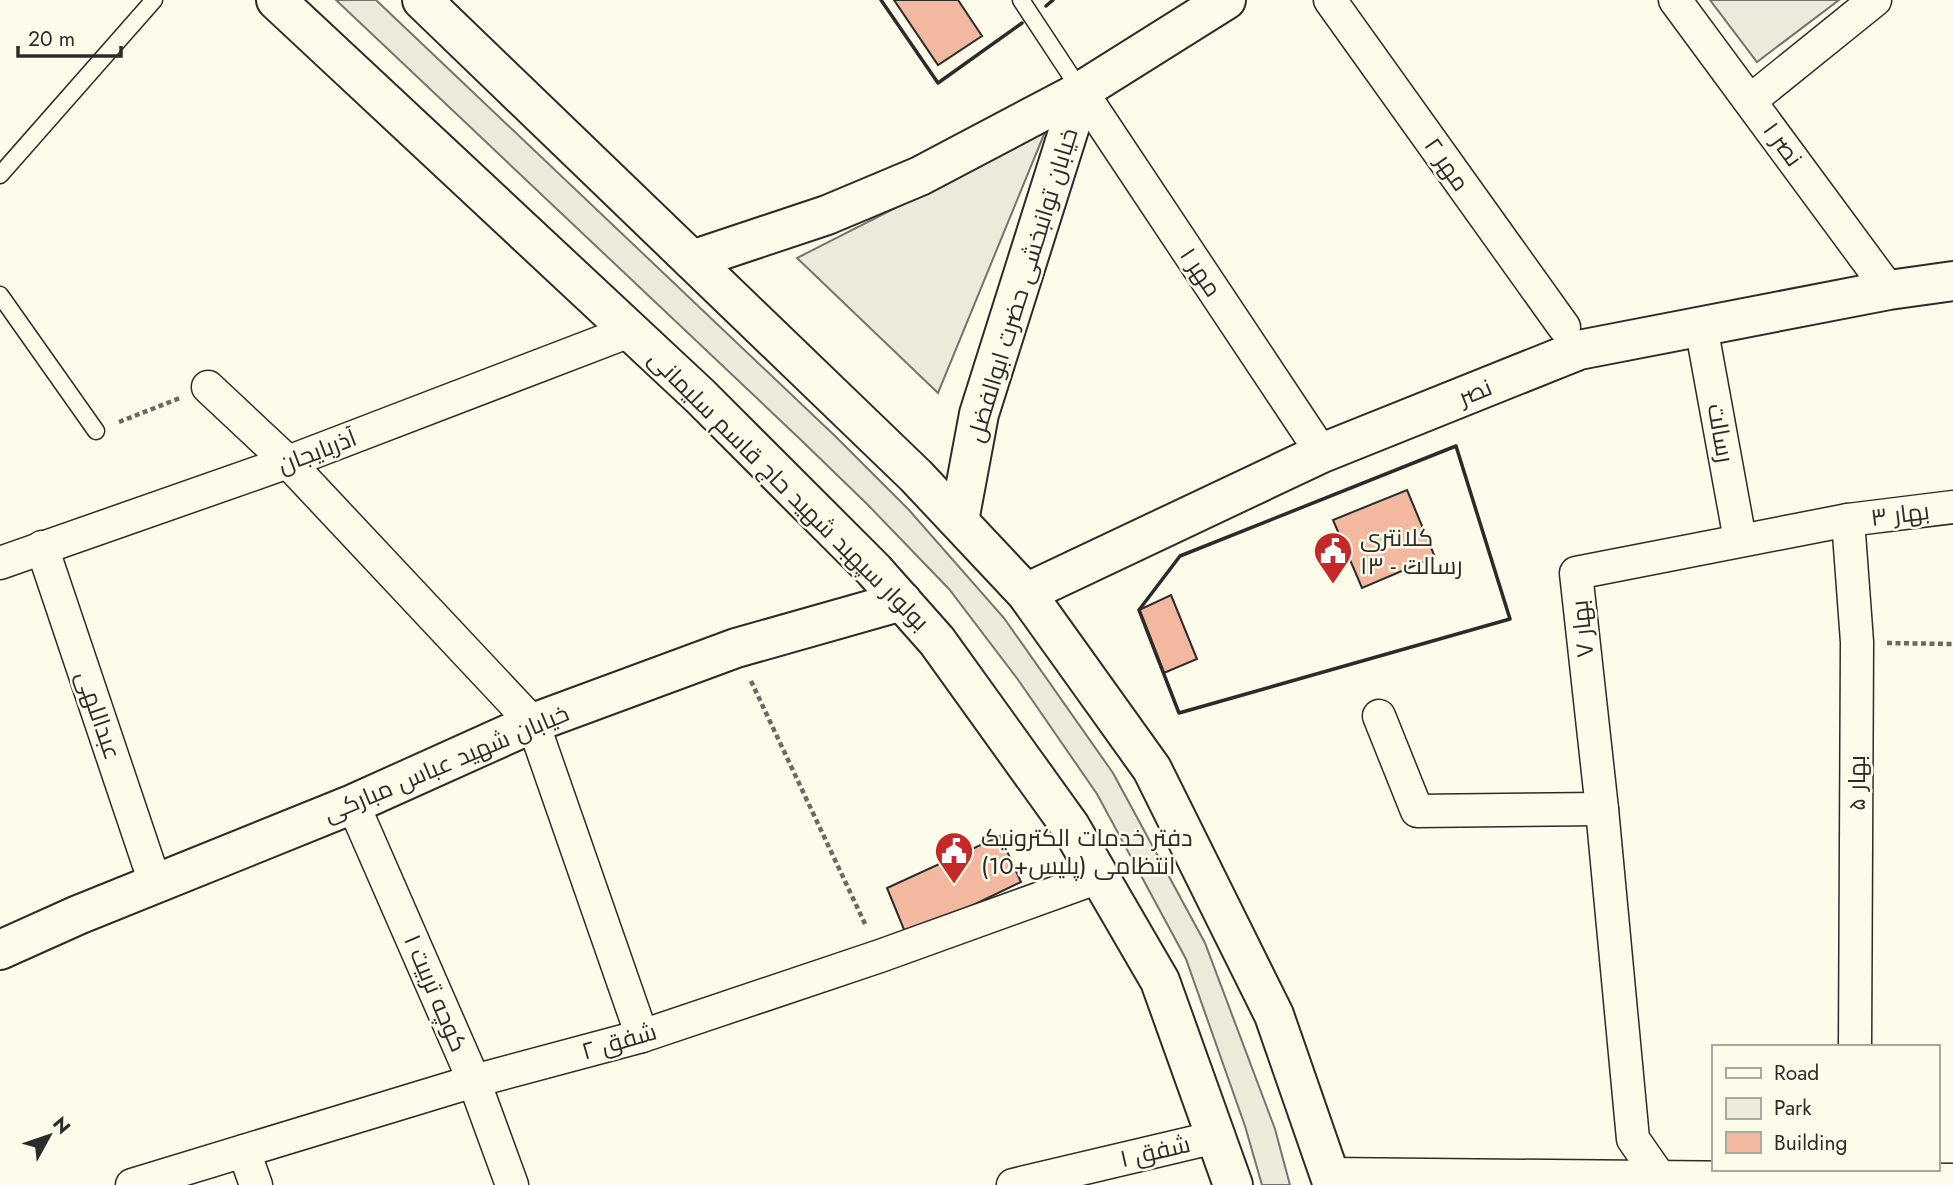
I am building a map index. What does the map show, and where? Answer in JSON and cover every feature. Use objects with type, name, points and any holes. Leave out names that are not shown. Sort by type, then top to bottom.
[{"type":"main road","name":"بولوار سپهبد شهید حاج قاسم سلیمانی","points":[[276,0],[631,331],[811,506],[937,641],[1070,825],[1160,981],[1233,1185]]},
{"type":"main road","points":[[422,0],[916,476],[1026,593],[1152,769],[1274,1015],[1331,1179]]},
{"type":"main road","name":"خیابان توانبخشی حضرت ابوالفضل","points":[[692,260],[827,215],[920,176],[1081,91],[1226,0]]},
{"type":"main road","name":"خیابان توانبخشی حضرت ابوالفضل","points":[[959,521],[979,414],[1081,91]]},
{"type":"main road","name":"نصر","points":[[1026,593],[1322,453],[1579,350],[1889,290],[1953,281]]},
{"type":"main road","name":"خیابان شهید عباس مبارکی","points":[[0,950],[155,883],[353,804],[533,723],[736,648],[902,601]]},
{"type":"street","name":"مهر ۲","points":[[1330,0],[1564,327]]},
{"type":"street","name":"نصر ۱","points":[[1675,0],[1889,290]]},
{"type":"street","points":[[1751,100],[1875,0]]},
{"type":"street","name":"مهر ۱","points":[[1081,91],[1322,453]]},
{"type":"street","name":"رسالت","points":[[1701,326],[1740,540]]},
{"type":"street","name":"آذربایجان","points":[[0,563],[288,462],[631,331]]},
{"type":"street","points":[[208,387],[288,462],[533,723],[642,1036]]},
{"type":"street","name":"بهار ۳","points":[[1740,540],[1848,520],[1953,507]]},
{"type":"street","name":"بهار ۵","points":[[1848,520],[1857,642],[1855,1045]]},
{"type":"street","name":"بهار ۷","points":[[1663,1181],[1633,1139],[1602,809],[1576,573],[1740,540]]},
{"type":"street","name":"عبداللهی","points":[[42,547],[155,883]]},
{"type":"street","points":[[1379,716],[1416,811],[1602,809]]},
{"type":"street","name":"کوچه تربیت ۱","points":[[353,804],[474,1081],[512,1185]]},
{"type":"street","name":"شفق ۲","points":[[132,1185],[474,1081],[642,1036],[880,956],[1099,877]]},
{"type":"street","name":"شفق ۱","points":[[1013,1185],[1216,1137]]},
{"type":"street","points":[[244,1151],[256,1185]]},
{"type":"street","points":[[1331,1179],[1663,1181],[1854,1173],[1953,1180]]},
{"type":"lane","points":[[0,175],[154,0]]},
{"type":"lane","points":[[1021,0],[1081,91]]},
{"type":"lane","points":[[0,295],[96,431]]},
{"type":"path","points":[[96,431],[208,387]]},
{"type":"path","points":[[1857,642],[1953,644]]},
{"type":"path","points":[[736,648],[880,956]]},
{"type":"green space","points":[[336,0],[376,0],[834,435],[909,510],[1004,618],[1113,773],[1205,943],[1275,1129],[1290,1185],[1262,1185],[1245,1126],[1186,959],[1097,794],[1019,681],[949,589],[801,440]]},
{"type":"green space","points":[[1710,0],[1839,0],[1757,62]]},
{"type":"green space","points":[[1045,132],[938,393],[797,258]]},
{"type":"building","points":[[894,0],[958,0],[982,36],[938,65]]},
{"type":"building","points":[[1407,490],[1435,557],[1362,588],[1333,520]]},
{"type":"building","points":[[1171,595],[1197,659],[1164,673],[1139,610]]},
{"type":"building","name":"دفتر خدمات الکترونیک انتظامی (پلیس+10)","points":[[1000,836],[1021,882],[907,937],[887,888]]},
{"type":"wall","points":[[881,0],[938,83],[1022,23]]},
{"type":"wall","points":[[1046,6],[1053,0]]},
{"type":"wall","points":[[1456,446],[1510,619],[1179,713],[1139,610],[1180,556],[1456,446]]},
{"type":"place","name":"کلانتری ۱۳ - رسالت","points":[[1333,585]]},
{"type":"place","name":"دفتر خدمات الکترونیک انتظامی (پلیس+10)","points":[[954,885]]}]
